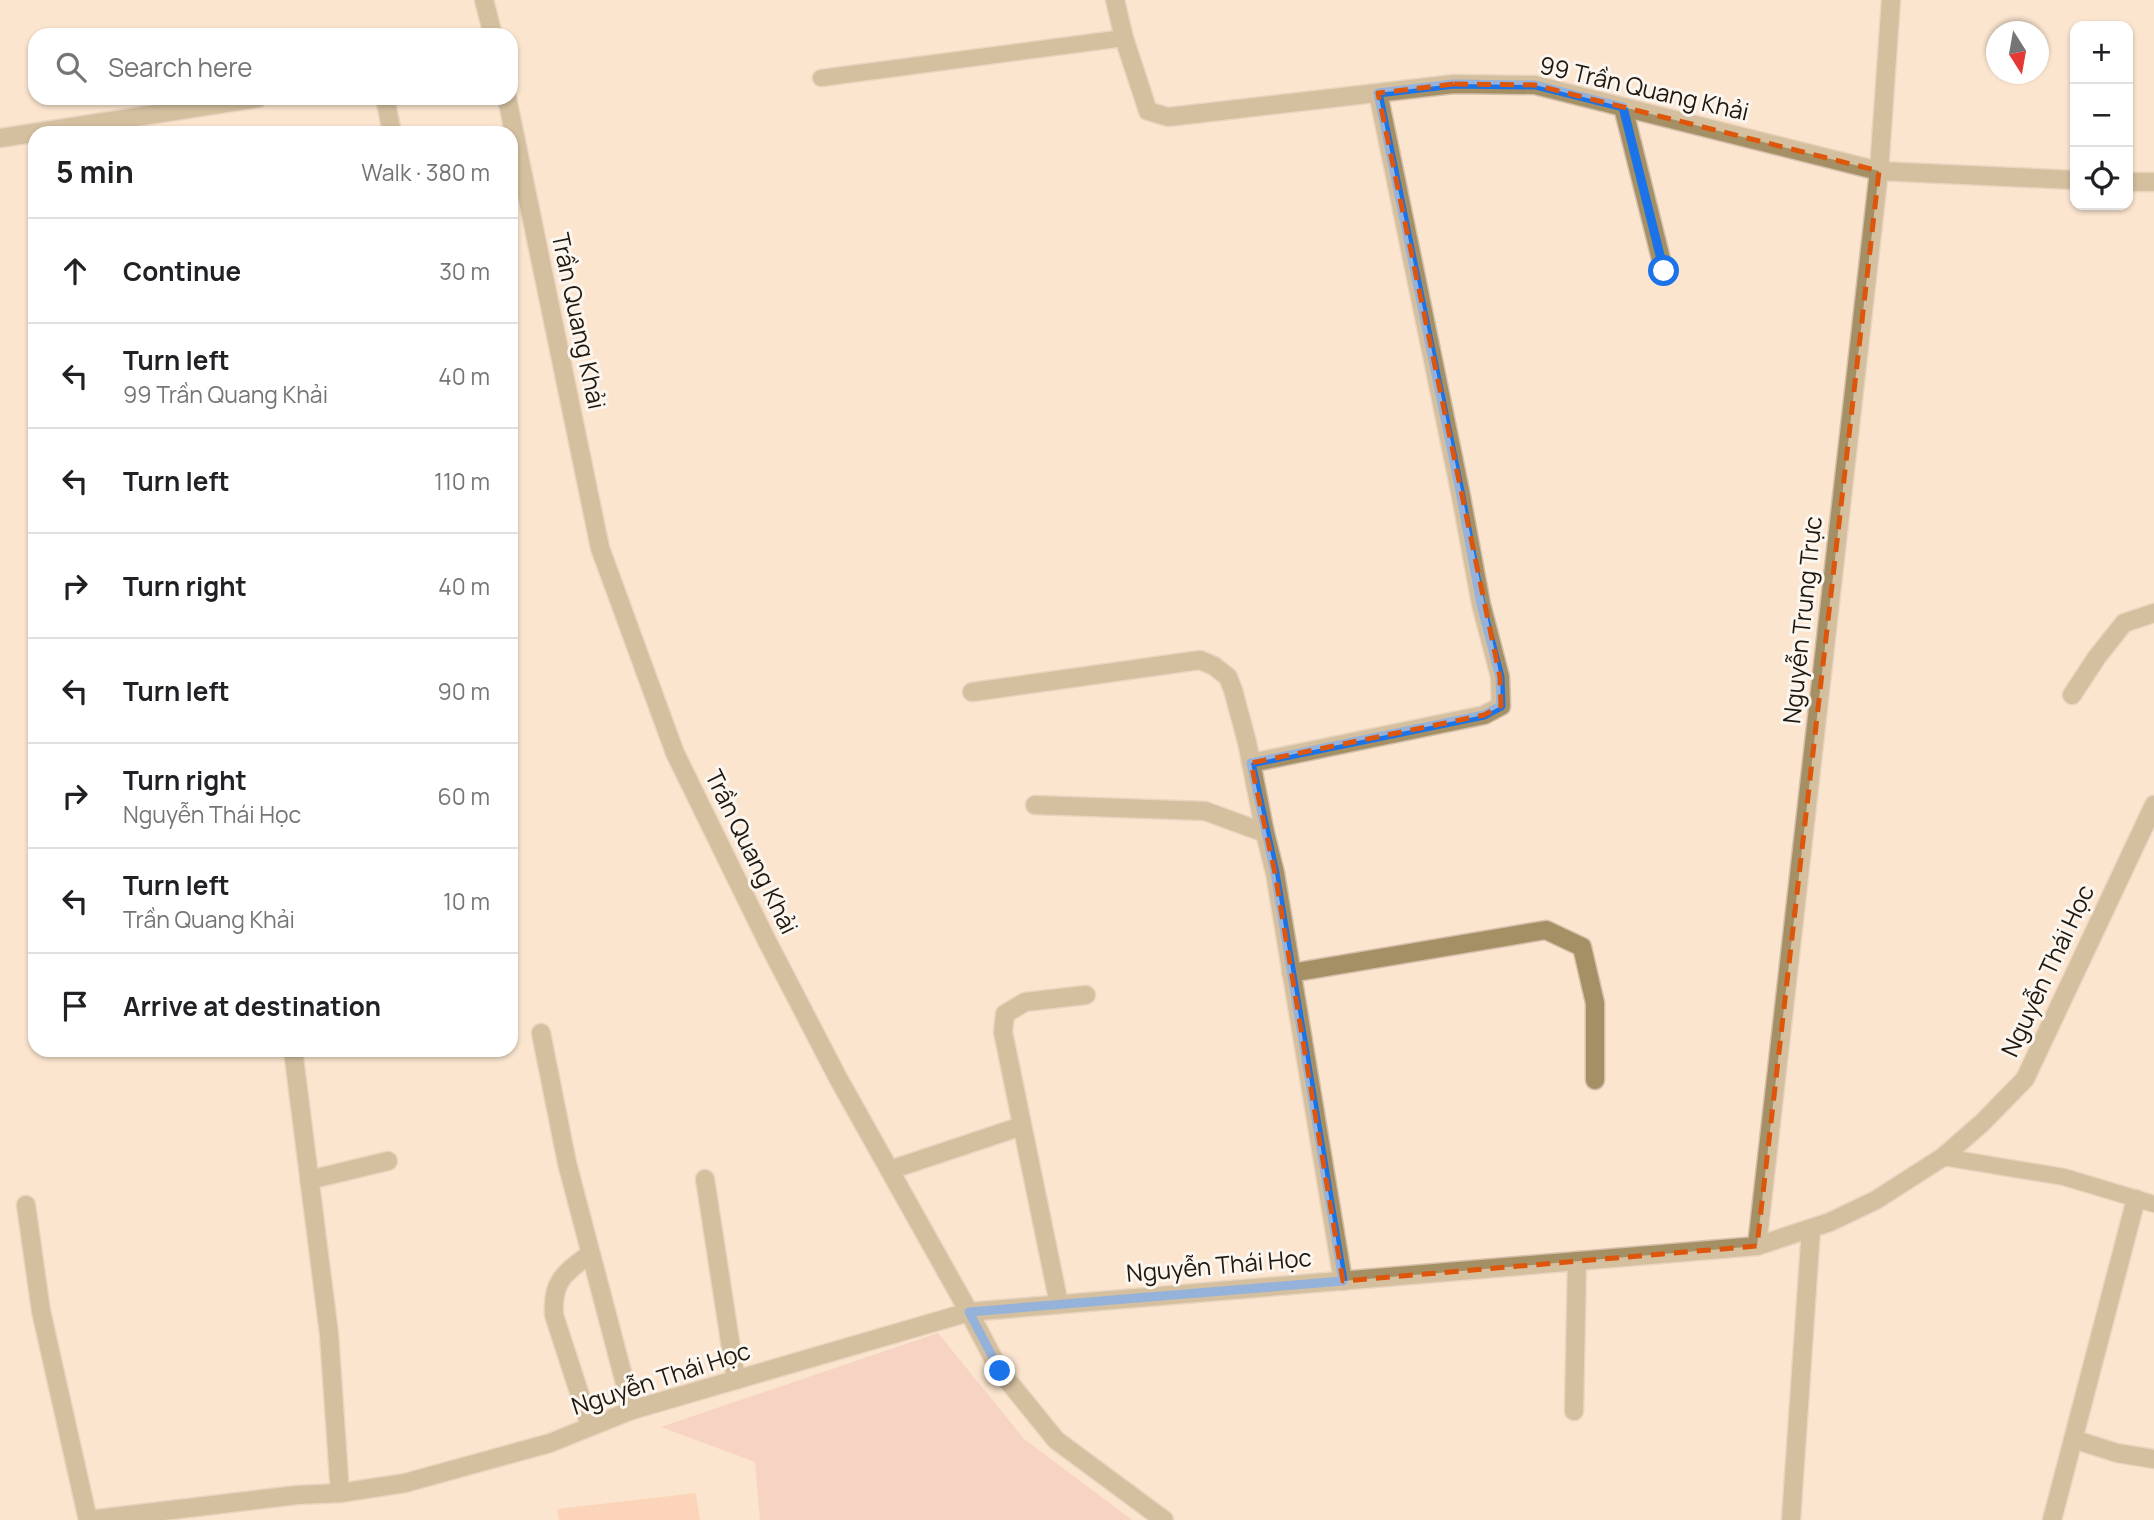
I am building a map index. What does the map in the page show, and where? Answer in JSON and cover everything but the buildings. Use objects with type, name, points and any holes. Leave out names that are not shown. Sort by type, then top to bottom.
[{"type":"street","points":[[484,0],[492,28]]},
{"type":"street","name":"99 Trần Quang Khải","points":[[1115,0],[1124,38],[1148,111],[1168,117],[1454,84],[1535,85],[1878,172],[2070,180]]},
{"type":"street","name":"Nguyễn Trung Trực","points":[[1757,1246],[1878,172],[1891,0]]},
{"type":"street","points":[[1251,763],[1484,715],[1501,706],[1500,677],[1481,604],[1378,93]]},
{"type":"street","points":[[77,126],[213,105]]},
{"type":"street","points":[[386,105],[390,126]]},
{"type":"street","name":"Trần Quang Khải","points":[[508,105],[513,126]]},
{"type":"street","points":[[1623,107],[1664,271]]},
{"type":"street","points":[[0,138],[28,134]]},
{"type":"street","name":"Trần Quang Khải","points":[[518,151],[600,548],[675,753],[766,941],[838,1078],[1000,1371],[1056,1440],[1164,1520]]},
{"type":"street","points":[[2133,181],[2154,182]]},
{"type":"street","points":[[2071,695],[2124,623],[2154,613]]},
{"type":"street","points":[[972,692],[1200,660],[1214,666],[1228,677],[1251,763],[1275,873],[1343,1281]]},
{"type":"street","name":"Nguyễn Thái Học","points":[[88,1520],[297,1495],[340,1493],[405,1483],[550,1443],[632,1410],[969,1312],[1757,1246],[1811,1229],[1876,1200],[1943,1157],[1982,1123],[2025,1079],[2154,804]]},
{"type":"street","points":[[1035,805],[1205,811],[1265,833]]},
{"type":"street","points":[[1291,973],[1546,930],[1582,947],[1595,1003],[1595,1080]]},
{"type":"street","points":[[1059,1304],[1003,1032],[1005,1014],[1025,1002],[1086,995]]},
{"type":"street","points":[[541,1033],[567,1163],[632,1410]]},
{"type":"street","points":[[294,1057],[329,1334],[340,1493]]},
{"type":"street","points":[[890,1170],[1023,1126]]},
{"type":"street","points":[[309,1180],[388,1161]]},
{"type":"street","points":[[705,1179],[736,1380]]},
{"type":"street","points":[[2052,1520],[2136,1199]]},
{"type":"street","points":[[26,1205],[41,1311],[88,1520]]},
{"type":"street","points":[[1791,1520],[1811,1229]]},
{"type":"street","points":[[590,1254],[570,1268],[558,1282],[553,1296],[554,1315],[590,1426]]},
{"type":"street","points":[[1574,1411],[1577,1261]]},
{"type":"street","points":[[2074,1439],[2117,1453],[2154,1458]]},
{"type":"lane","points":[[821,78],[1124,38]]},
{"type":"lane","points":[[1943,1157],[2064,1177],[2154,1204]]},
{"type":"highlighted area","points":[[1454,84],[1535,85],[1879,171],[1757,1246],[1343,1281],[1275,873],[1251,763],[1484,715],[1501,706],[1500,677],[1378,93]]},
{"type":"shaded area","points":[[938,1333],[1024,1439],[1132,1520],[760,1520],[755,1462],[661,1427]]},
{"type":"route","points":[[1000,1371],[969,1312],[1343,1281],[1275,873],[1251,763],[1484,715],[1501,706],[1500,677],[1481,604],[1378,93],[1454,84],[1535,85],[1623,107],[1664,271]]}]
